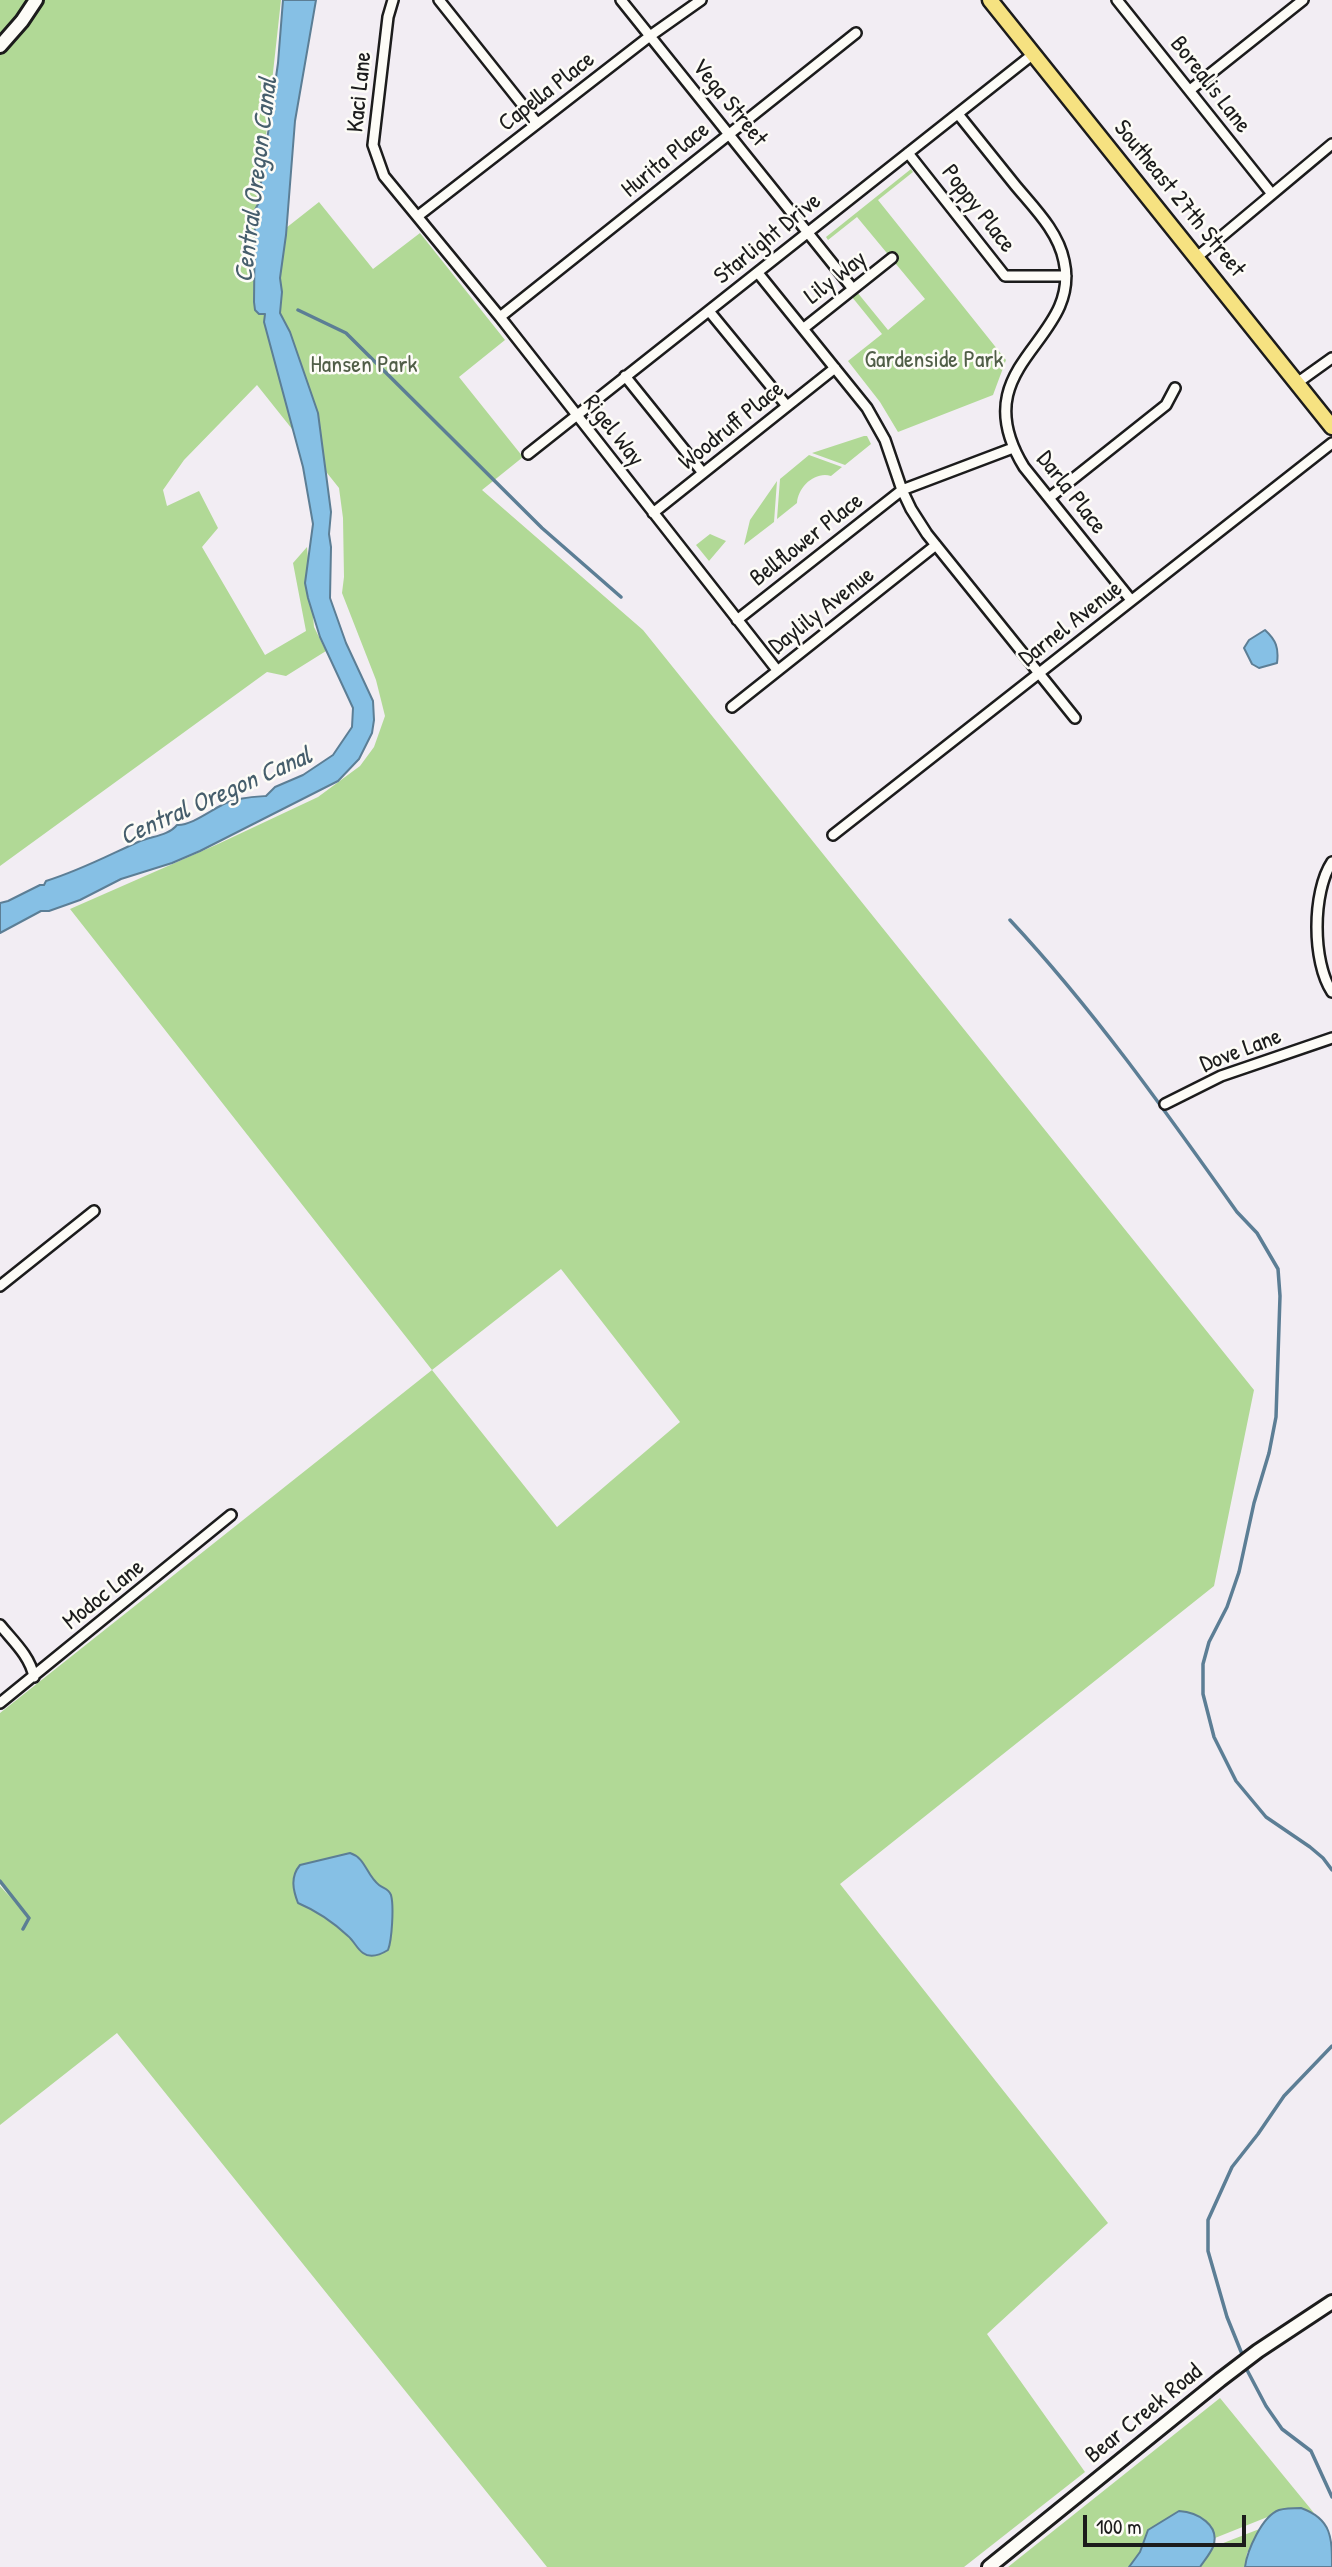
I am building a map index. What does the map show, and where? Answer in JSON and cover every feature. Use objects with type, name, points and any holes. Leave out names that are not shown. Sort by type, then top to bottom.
[{"type":"main road","name":"Southeast 27th Street","points":[[990,0],[1332,427]]},
{"type":"street","points":[[0,46],[36,0]]},
{"type":"street","name":"Kaci Lane","points":[[393,0],[388,17],[373,145],[384,176],[418,216]]},
{"type":"street","points":[[439,0],[537,122]]},
{"type":"street","name":"Vega Street","points":[[621,0],[853,289]]},
{"type":"street","name":"Capella Place","points":[[418,216],[537,122],[701,0]]},
{"type":"street","name":"Borealis Lane","points":[[1117,0],[1272,194]]},
{"type":"street","points":[[1190,90],[1303,0]]},
{"type":"street","name":"Hurita Place","points":[[500,317],[856,33]]},
{"type":"street","name":"Starlight Drive","points":[[528,454],[1032,55]]},
{"type":"street","name":"Darla Place","points":[[958,114],[1052,231],[1064,260],[1066,276],[1060,305],[1049,327],[1018,368],[1012,383],[1006,412],[1013,448],[1024,467],[1131,600]]},
{"type":"street","points":[[1196,257],[1332,144]]},
{"type":"street","name":"Poppy Place","points":[[908,153],[1006,276],[1066,276]]},
{"type":"street","name":"Rigel Way","points":[[418,216],[777,670]]},
{"type":"street","name":"Lily Way","points":[[804,328],[892,258]]},
{"type":"street","points":[[758,273],[804,328],[878,426],[886,440],[911,509],[936,545],[1075,718]]},
{"type":"street","points":[[709,311],[787,406]]},
{"type":"street","points":[[1297,383],[1332,358]]},
{"type":"street","name":"Woodruff Place","points":[[653,513],[835,368]]},
{"type":"street","points":[[625,376],[703,473]]},
{"type":"street","points":[[1049,498],[1166,405],[1175,388]]},
{"type":"street","name":"Darnel Avenue","points":[[834,835],[1332,443]]},
{"type":"street","name":"Bellflower Place","points":[[737,620],[902,490],[1013,448]]},
{"type":"street","name":"Daylily Avenue","points":[[732,707],[936,545]]},
{"type":"street","points":[[1332,862],[1318,900],[1318,940],[1324,980],[1332,992]]},
{"type":"street","name":"Dove Lane","points":[[1165,1104],[1221,1076],[1332,1038]]},
{"type":"street","points":[[0,1286],[94,1211]]},
{"type":"street","name":"Modoc Lane","points":[[0,1703],[231,1515]]},
{"type":"street","points":[[0,1625],[24,1655],[34,1677]]},
{"type":"street","name":"Bear Creek Road","points":[[989,2567],[1229,2373],[1332,2302]]},
{"type":"green space","name":"Hansen Park","points":[[0,0],[281,0],[253,254],[319,202],[373,269],[420,233],[505,340],[459,377],[523,457],[482,490],[643,630],[1254,1390],[1214,1586],[840,1884],[1108,2223],[987,2334],[1085,2472],[964,2567],[547,2567],[117,2033],[0,2125],[0,1886],[10,1897],[0,1884],[0,1713],[432,1370],[70,909],[318,797],[360,766],[374,747],[385,716],[376,680],[342,593],[343,518],[339,488],[257,385],[184,460],[163,490],[167,506],[199,491],[218,528],[202,547],[265,655],[306,631],[293,563],[307,547],[314,627],[326,651],[286,676],[267,672],[0,866]],"holes":[[[561,1269],[680,1422],[557,1527],[432,1370]]]},
{"type":"green space","name":"Gardenside Park","points":[[911,169],[913,172],[878,200],[1006,360],[993,395],[898,432],[880,402],[848,361],[882,334],[852,297],[857,292],[888,330],[925,299],[857,217],[828,240],[826,237]]},
{"type":"green space","points":[[867,436],[871,444],[845,465],[812,453]]},
{"type":"green space","points":[[809,455],[842,467],[831,476],[819,476],[808,482],[800,491],[797,503],[777,519],[780,479]]},
{"type":"green space","points":[[777,481],[774,522],[744,545],[750,520]]},
{"type":"green space","points":[[710,534],[726,541],[709,561],[696,545]]},
{"type":"green space","points":[[1220,2398],[1314,2513],[1297,2508],[1286,2509],[1215,2538],[1212,2529],[1179,2511],[1148,2530],[1140,2552],[1129,2567],[1008,2567]]},
{"type":"green space","points":[[1262,2528],[1247,2553],[1245,2567],[1200,2567],[1213,2547]]},
{"type":"water","points":[[283,0],[316,0],[295,121],[280,278],[280,313],[290,332],[318,413],[331,512],[330,598],[346,643],[373,701],[372,733],[359,759],[338,781],[200,851],[121,879],[80,900],[49,911],[41,911],[0,933],[0,903],[138,842],[164,834],[177,825],[194,821],[227,803],[266,796],[275,787],[303,775],[333,755],[352,727],[353,708],[320,637],[308,598],[305,583],[313,524],[303,467],[264,322],[265,314],[259,314],[255,310],[254,302],[255,210],[278,63]]},
{"type":"water","points":[[1265,630],[1276,645],[1277,663],[1259,668],[1252,664],[1244,648],[1249,640]]},
{"type":"water","points":[[350,1853],[359,1859],[375,1881],[391,1895],[388,1950],[376,1956],[363,1953],[337,1926],[298,1903],[295,1893],[293,1884],[300,1865]]},
{"type":"water","points":[[1301,2508],[1319,2518],[1328,2531],[1332,2547],[1332,2567],[1245,2567],[1252,2544],[1267,2519],[1279,2510]]},
{"type":"water","points":[[1179,2511],[1200,2517],[1214,2532],[1213,2547],[1200,2567],[1129,2567],[1140,2552],[1148,2530]]},
{"type":"waterway","points":[[298,310],[346,333],[542,528],[621,597]]},
{"type":"waterway","points":[[1010,920],[1071,990],[1128,1062],[1237,1212],[1257,1233],[1278,1269],[1280,1296],[1276,1417],[1239,1572],[1227,1607],[1209,1642],[1203,1664],[1203,1694],[1214,1737],[1236,1781],[1266,1817],[1310,1847],[1332,1870]]},
{"type":"waterway","points":[[0,1881],[29,1918],[23,1929]]},
{"type":"waterway","points":[[1242,2354],[1227,2317],[1208,2251],[1208,2220],[1232,2167],[1284,2096],[1332,2046]]},
{"type":"waterway","points":[[1247,2370],[1282,2429],[1311,2451],[1332,2497]]},
{"type":"water label","name":"Central Oregon Canal","points":[[257,180]]},
{"type":"water label","name":"Central Oregon Canal","points":[[216,797]]}]
